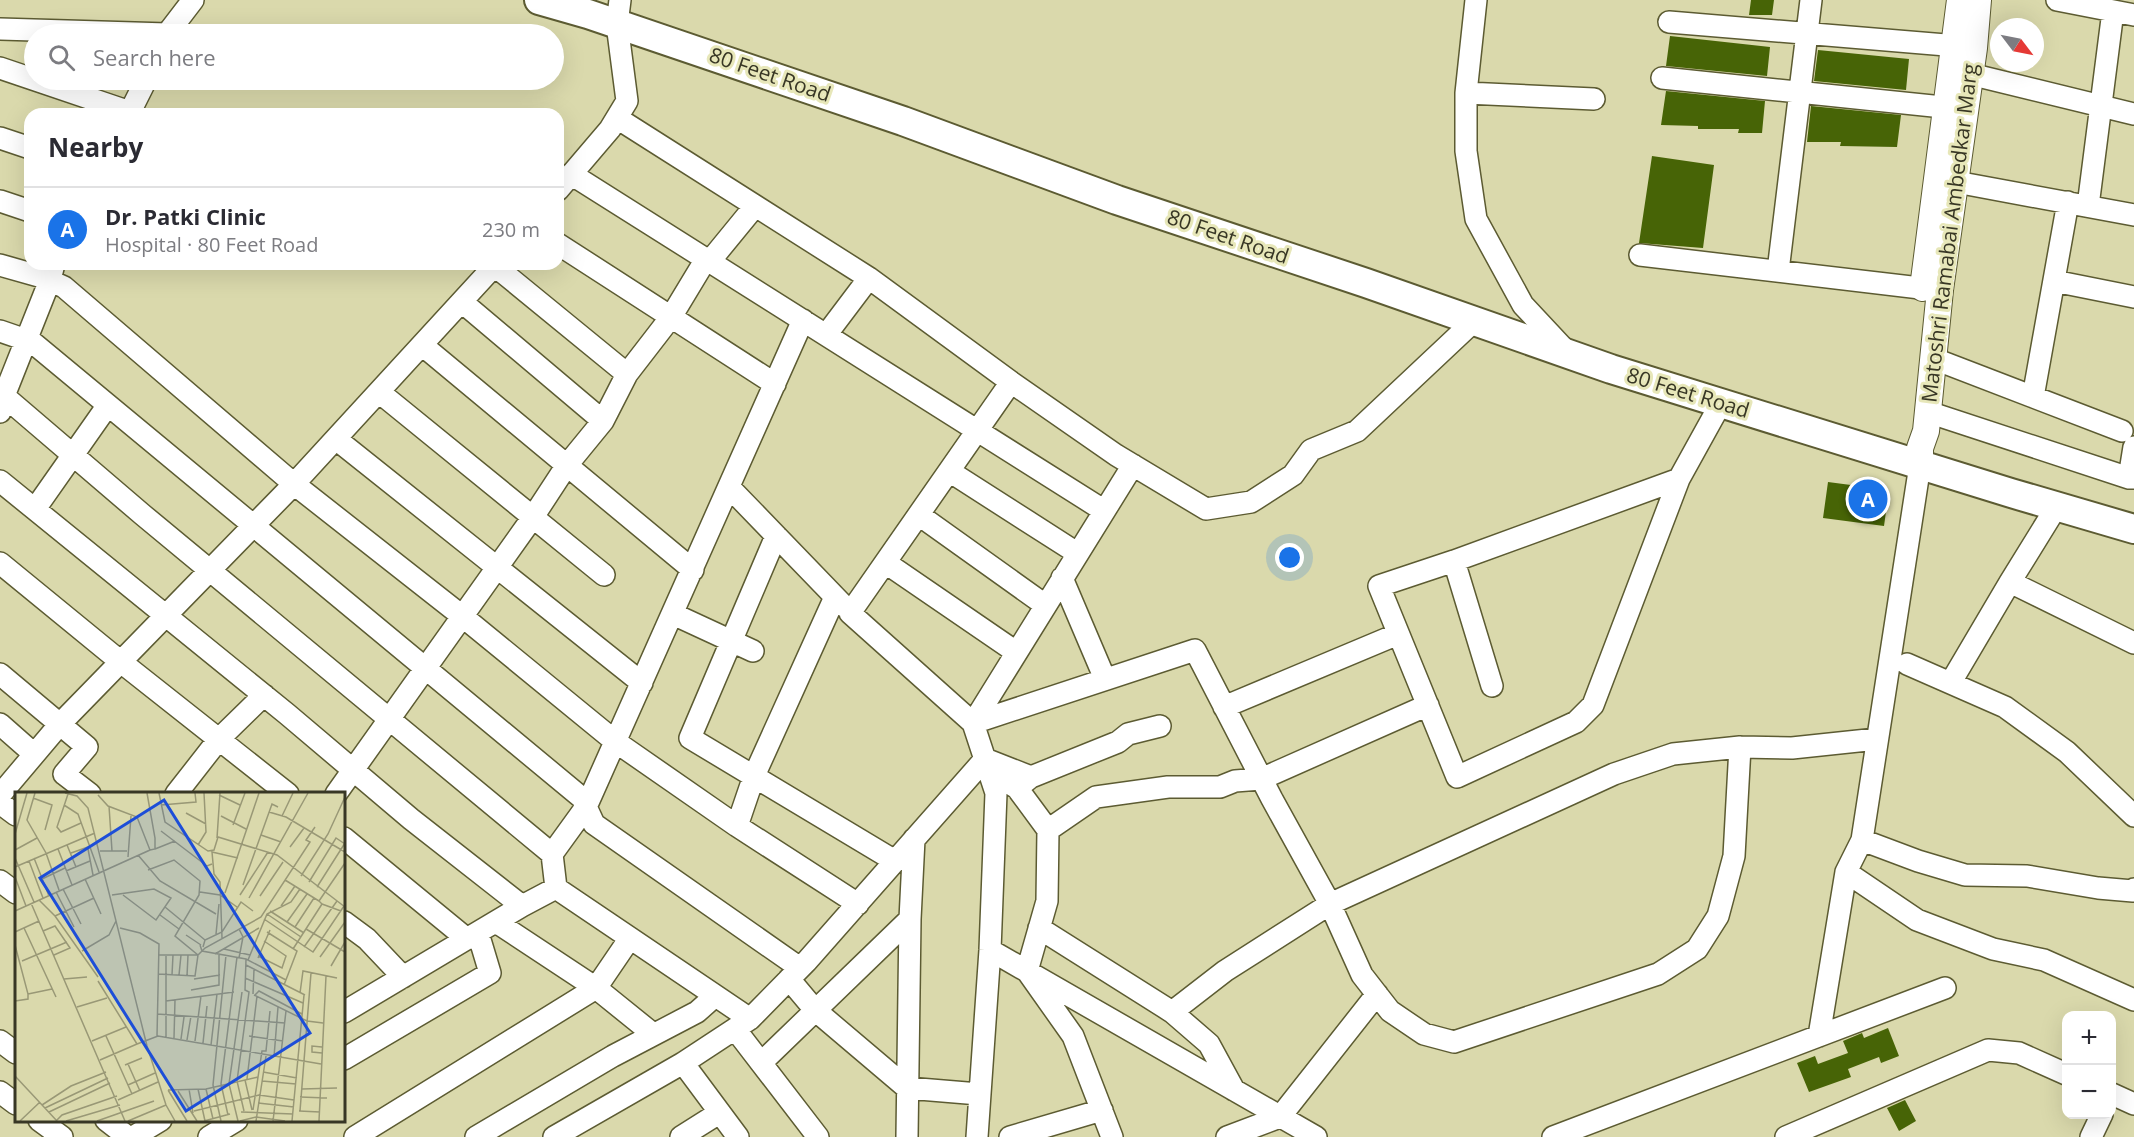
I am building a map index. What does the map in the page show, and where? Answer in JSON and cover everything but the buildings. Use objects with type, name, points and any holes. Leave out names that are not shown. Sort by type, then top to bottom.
[{"type":"main road","name":"80 Feet Road","points":[[539,0],[618,12],[1117,200],[1568,354],[1720,403],[1920,456],[2056,506],[2134,529]]},
{"type":"street","points":[[175,24],[193,0]]},
{"type":"street","points":[[1476,0],[1466,93],[1466,151],[1476,219],[1523,305],[1568,354]]},
{"type":"street","points":[[1778,271],[1811,0]]},
{"type":"street","points":[[1819,1036],[1846,872],[1862,840],[1920,456],[1912,434],[1914,399],[1932,289],[1964,47],[1960,0]]},
{"type":"street","name":"Matoshri Ramabai Ambedkar Marg","points":[[1920,456],[1926,431],[1932,358],[1932,289],[1956,182],[1955,108],[1970,74],[1964,47],[1978,0]]},
{"type":"street","points":[[2057,0],[2134,15]]},
{"type":"street","points":[[2033,397],[2054,281],[2078,204],[2101,106],[2113,11]]},
{"type":"street","points":[[618,12],[627,101],[565,182],[706,259],[1103,510]]},
{"type":"street","points":[[1668,22],[1964,47]]},
{"type":"street","points":[[0,29],[24,30]]},
{"type":"street","points":[[0,68],[24,76]]},
{"type":"street","points":[[1970,74],[2134,114]]},
{"type":"street","points":[[1662,78],[1955,108]]},
{"type":"street","points":[[63,90],[115,108]]},
{"type":"street","points":[[132,108],[141,90]]},
{"type":"street","points":[[1466,93],[1594,99]]},
{"type":"street","points":[[616,118],[869,278],[1011,382],[1132,465],[1206,509],[1251,502],[1293,475],[1311,450],[1357,431],[1473,321]]},
{"type":"street","points":[[0,138],[24,146]]},
{"type":"street","points":[[1956,182],[2134,215]]},
{"type":"street","points":[[0,201],[24,209]]},
{"type":"street","points":[[706,259],[710,261],[755,206]]},
{"type":"street","points":[[564,248],[775,384]]},
{"type":"street","points":[[1640,255],[1932,289]]},
{"type":"street","points":[[337,792],[498,567],[567,465],[603,421],[627,374],[671,317],[706,259]]},
{"type":"street","points":[[0,265],[24,268]]},
{"type":"street","points":[[0,795],[60,724],[294,484],[491,270]]},
{"type":"street","points":[[502,270],[627,374]]},
{"type":"street","points":[[52,272],[1,401],[72,454],[552,854]]},
{"type":"street","points":[[52,272],[64,287],[294,484],[462,616],[616,742],[737,826],[858,904]]},
{"type":"street","points":[[826,335],[869,278]]},
{"type":"street","points":[[2054,281],[2134,297]]},
{"type":"street","points":[[462,302],[603,421]]},
{"type":"street","points":[[803,320],[586,807],[552,854],[556,888],[715,996],[743,1024],[761,1063],[818,1137]]},
{"type":"street","points":[[0,331],[32,342],[582,798],[594,824],[795,973],[815,1010],[908,1088],[979,1094]]},
{"type":"street","points":[[422,345],[693,570]]},
{"type":"street","points":[[1928,412],[2132,478],[2128,439],[2033,397],[1932,358]]},
{"type":"street","points":[[850,613],[1011,382]]},
{"type":"street","points":[[379,392],[604,575]]},
{"type":"street","points":[[1679,479],[1379,586],[1457,777],[1576,722],[1593,705],[1679,479],[1720,403]]},
{"type":"street","points":[[35,509],[108,405]]},
{"type":"street","points":[[336,439],[642,682]]},
{"type":"street","points":[[973,723],[1132,465]]},
{"type":"street","points":[[949,471],[1077,553]]},
{"type":"street","points":[[0,480],[264,695],[411,819],[522,906]]},
{"type":"street","points":[[729,488],[850,613],[973,723],[996,793],[990,950],[977,1137]]},
{"type":"street","points":[[1951,682],[2056,506]]},
{"type":"street","points":[[919,515],[1045,606]]},
{"type":"street","points":[[776,536],[690,738],[895,861]]},
{"type":"street","points":[[1454,561],[1492,686]]},
{"type":"street","points":[[0,563],[285,792]]},
{"type":"street","points":[[886,564],[1016,652]]},
{"type":"street","points":[[1062,578],[1105,679]]},
{"type":"street","points":[[2010,582],[2134,643]]},
{"type":"street","points":[[737,826],[754,776],[835,597]]},
{"type":"street","points":[[673,614],[753,651]]},
{"type":"street","points":[[1224,707],[1398,634]]},
{"type":"street","points":[[973,723],[1195,650],[1261,779],[1330,904],[1362,975],[1390,1011],[1424,1034],[1454,1042],[1658,974],[1697,949],[1718,916],[1734,856],[1740,747]]},
{"type":"street","points":[[1907,664],[2005,707],[2067,752],[2134,816]]},
{"type":"street","points":[[0,674],[87,747],[64,774],[87,792]]},
{"type":"street","points":[[178,792],[219,739],[264,695]]},
{"type":"street","points":[[1048,830],[1096,796],[1168,787],[1220,787],[1235,781],[1261,779],[1428,705]]},
{"type":"street","points":[[0,724],[34,754]]},
{"type":"street","points":[[1024,782],[1118,742],[1128,734],[1161,726]]},
{"type":"street","points":[[1172,1012],[1225,971],[1330,904],[1614,774],[1673,754],[1740,747],[1792,748],[1877,739]]},
{"type":"street","points":[[987,765],[1024,782],[1048,830],[1047,901],[1027,971]]},
{"type":"street","points":[[554,1137],[683,1063],[743,1024],[795,973],[914,839],[987,765]]},
{"type":"street","points":[[0,803],[15,814]]},
{"type":"street","points":[[345,839],[480,931],[596,988],[653,1034]]},
{"type":"street","points":[[907,1137],[910,919],[914,839]]},
{"type":"street","points":[[1862,840],[1918,861],[1965,875],[2027,876],[2098,888],[2133,891],[2134,889]]},
{"type":"street","points":[[1846,872],[1917,920],[1993,949],[2044,960],[2134,1000]]},
{"type":"street","points":[[0,881],[15,892]]},
{"type":"street","points":[[345,1011],[556,888]]},
{"type":"street","points":[[761,1063],[910,919]]},
{"type":"street","points":[[345,923],[367,939],[403,977]]},
{"type":"street","points":[[1039,928],[1172,1012],[1209,1044],[1234,1090]]},
{"type":"street","points":[[345,1058],[490,973],[480,931]]},
{"type":"street","points":[[355,1137],[596,988],[630,938]]},
{"type":"street","points":[[990,950],[1316,1137]]},
{"type":"street","points":[[1027,971],[1073,1036],[1112,1137]]},
{"type":"street","points":[[1553,1137],[1945,988]]},
{"type":"street","points":[[1227,1137],[1281,1117],[1377,994]]},
{"type":"street","points":[[476,1137],[594,1067],[697,1012],[715,996]]},
{"type":"street","points":[[0,1041],[15,1052]]},
{"type":"street","points":[[1786,1137],[1988,1050],[2019,1053],[2062,1072]]},
{"type":"street","points":[[683,1063],[738,1137]]},
{"type":"street","points":[[0,1092],[15,1103]]},
{"type":"street","points":[[2116,1097],[2134,1104]]},
{"type":"street","points":[[1010,1137],[1102,1110]]},
{"type":"street","points":[[681,1137],[720,1113]]},
{"type":"street","points":[[2091,1137],[2100,1119]]},
{"type":"street","points":[[42,1122],[62,1137]]},
{"type":"street","points":[[109,1122],[128,1137]]},
{"type":"street","points":[[133,1137],[158,1122]]},
{"type":"street","points":[[211,1137],[234,1122]]},
{"type":"place","name":"Dr. Patki Clinic","points":[[1868,499]]}]
